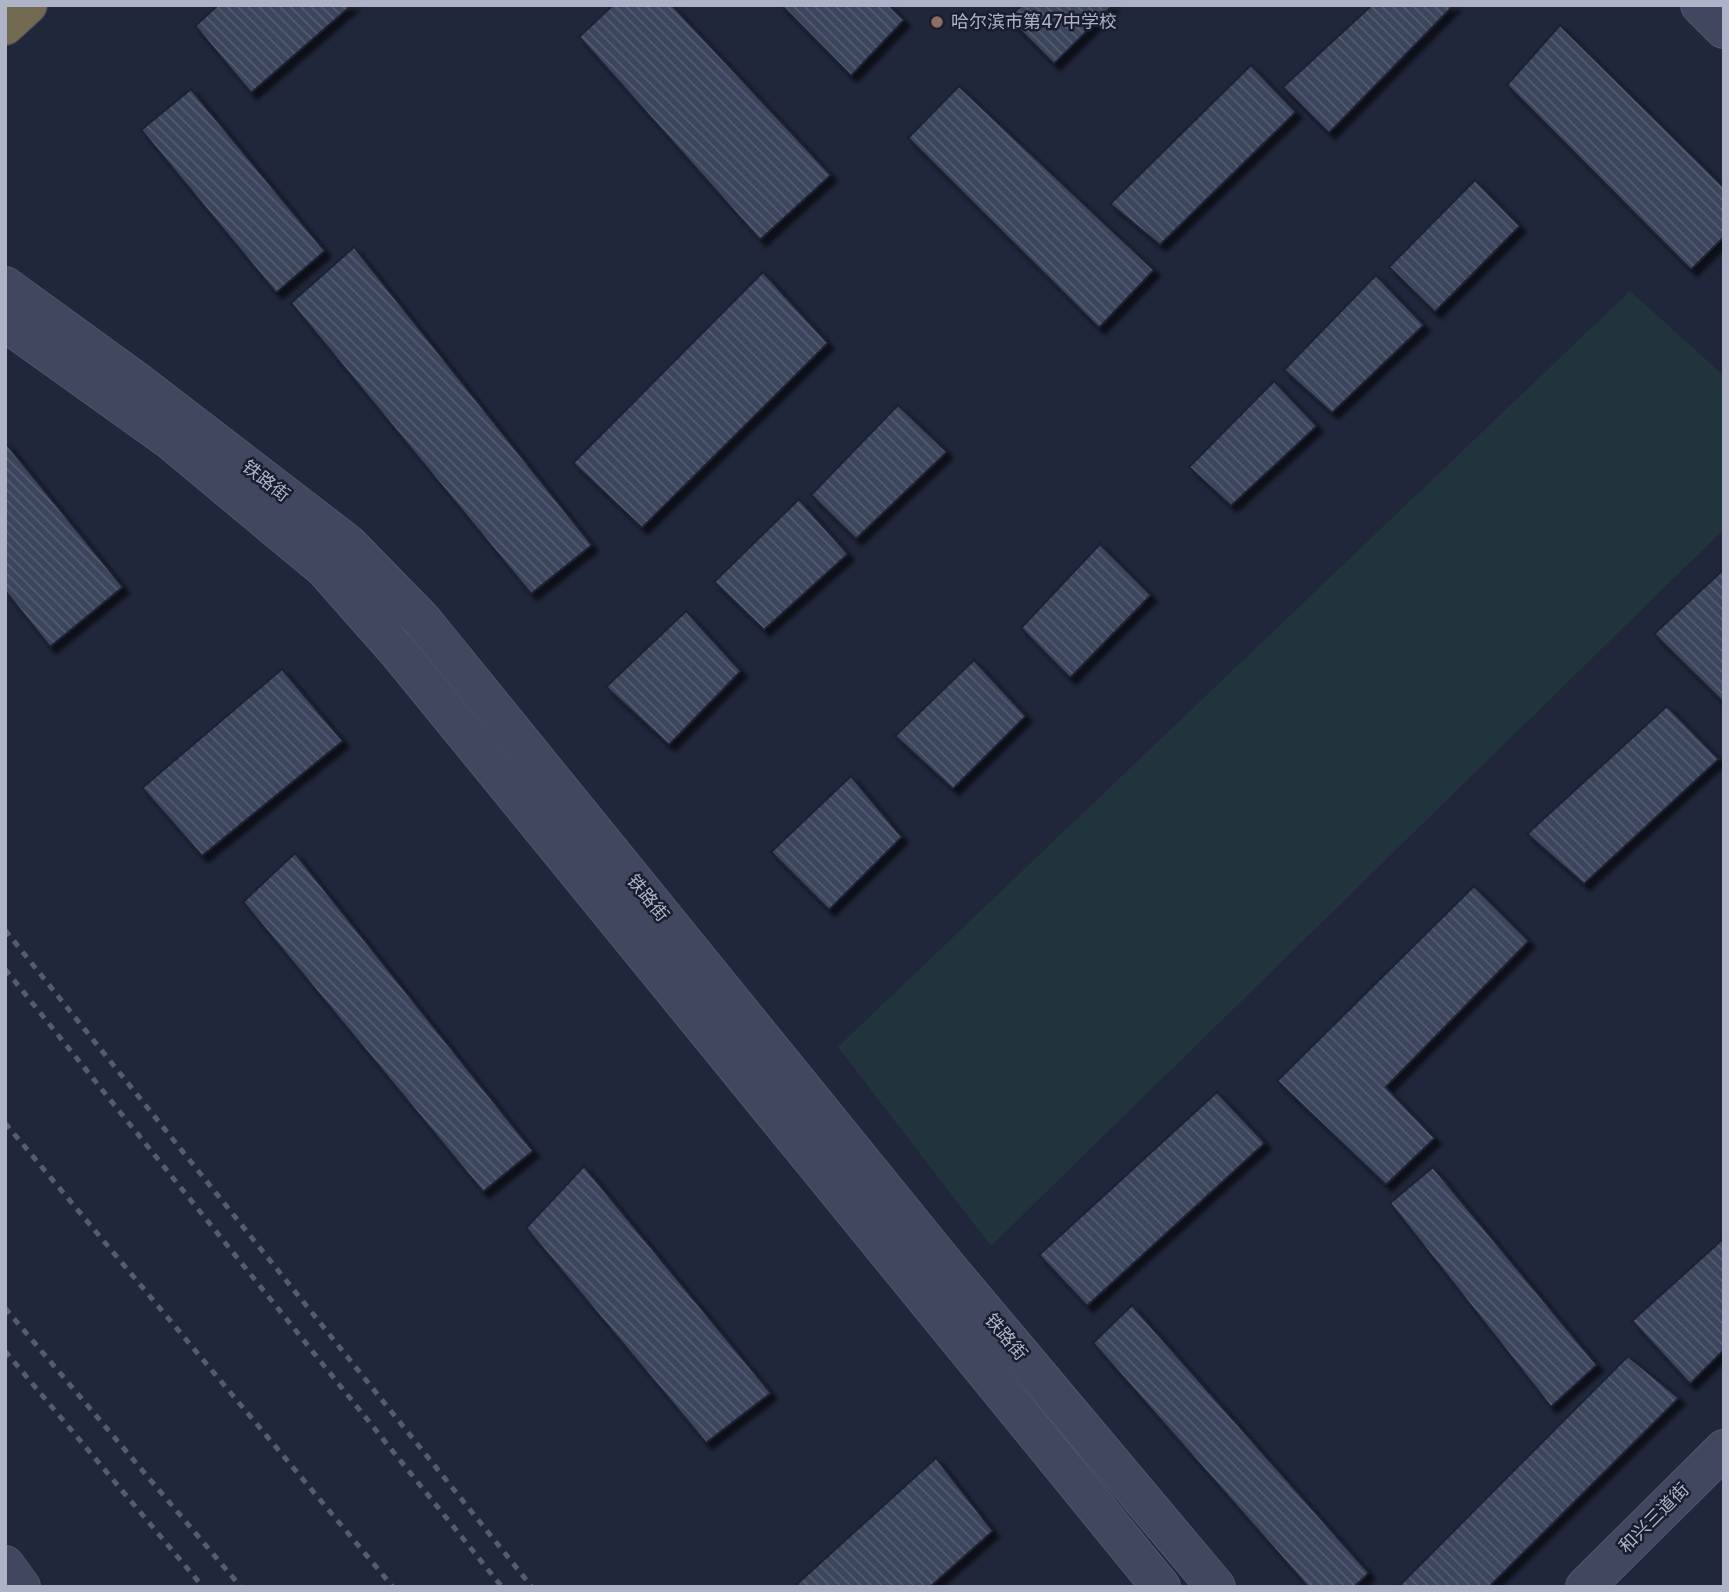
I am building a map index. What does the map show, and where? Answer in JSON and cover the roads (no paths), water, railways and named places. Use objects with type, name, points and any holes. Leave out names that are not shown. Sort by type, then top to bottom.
[{"type":"highway","points":[[5,20],[26,5]]},
{"type":"highway","points":[[5,26],[26,5]]},
{"type":"main road","points":[[1700,5],[1724,29]]},
{"type":"main road","name":"铁路街","points":[[5,286],[140,384],[348,544],[423,621],[948,1268],[1216,1587]]},
{"type":"main road","name":"铁路街","points":[[5,322],[170,440],[325,569],[409,665],[1161,1587]]},
{"type":"main road","name":"和兴三道街","points":[[1585,1587],[1724,1449]]},
{"type":"main road","points":[[5,1564],[21,1587]]},
{"type":"railway","points":[[5,930],[532,1587]]},
{"type":"railway","points":[[5,969],[502,1587]]},
{"type":"railway","points":[[5,1123],[393,1587]]},
{"type":"railway","points":[[5,1308],[241,1587]]},
{"type":"railway","points":[[5,1351],[203,1587]]},
{"type":"place","name":"哈尔滨市第47中学校","points":[[937,22]]}]
